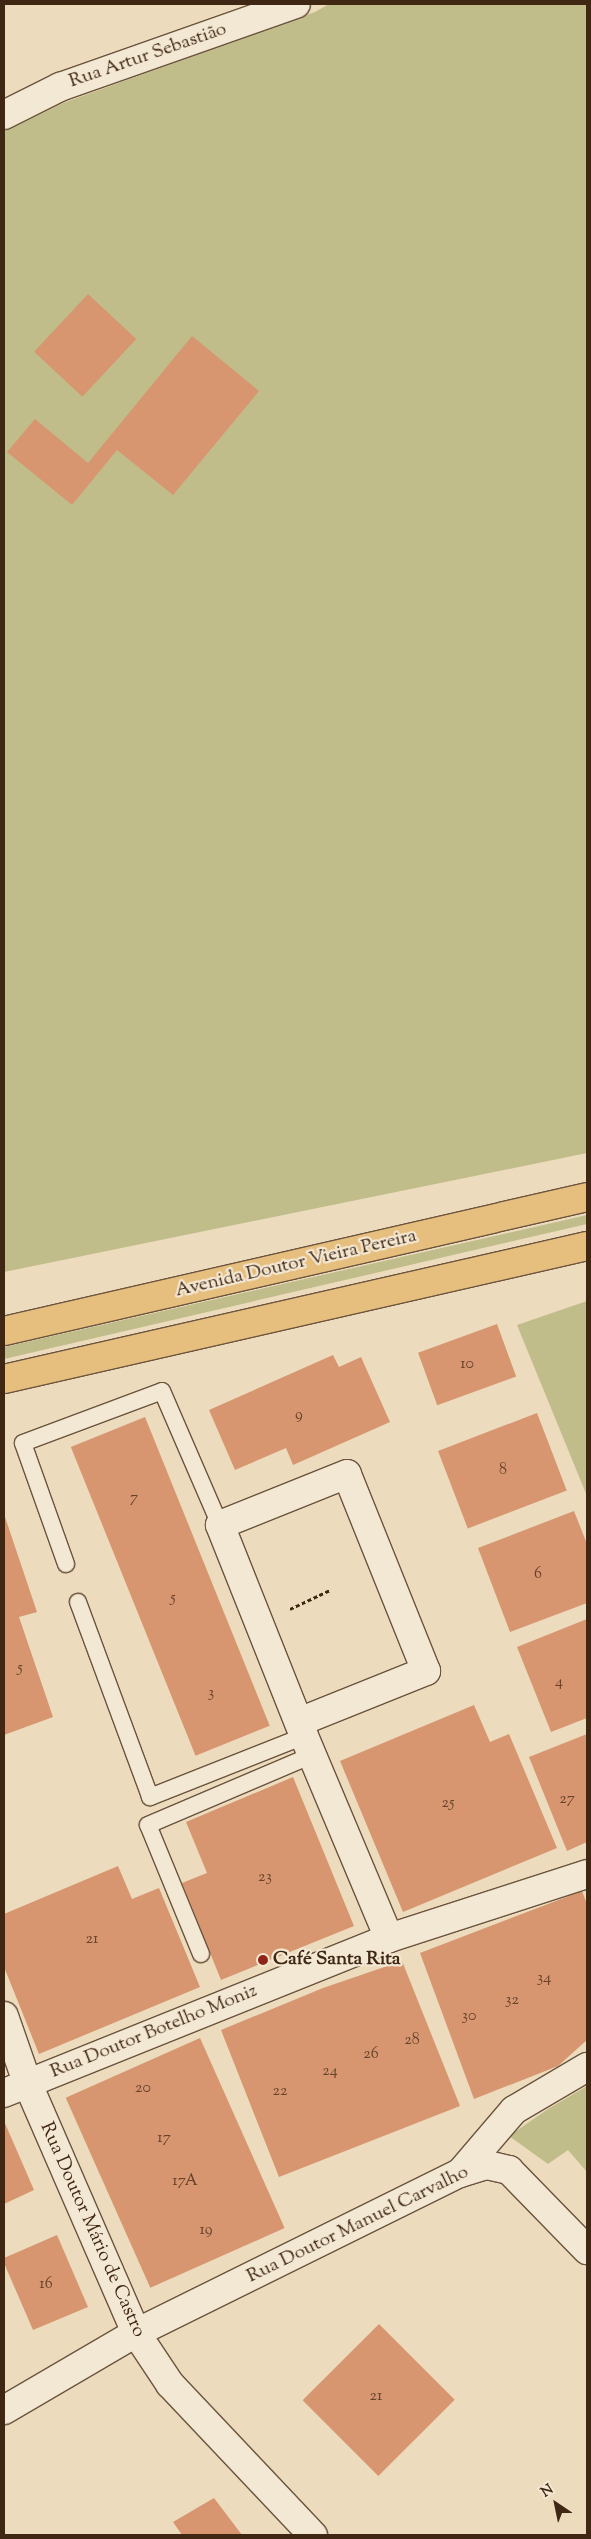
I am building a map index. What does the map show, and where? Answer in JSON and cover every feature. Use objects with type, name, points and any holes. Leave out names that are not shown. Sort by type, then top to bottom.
[{"type":"main road","name":"Avenida Doutor Vieira Pereira","points":[[4,1331],[587,1197]]},
{"type":"main road","points":[[4,1379],[587,1246]]},
{"type":"street","name":"Rua Artur Sebastião","points":[[4,115],[60,87],[296,4]]},
{"type":"street","points":[[305,1738],[426,1672],[347,1474],[220,1525],[305,1738],[389,1938]]},
{"type":"street","name":"Rua Doutor Botelho Moniz","points":[[15,2088],[389,1938],[587,1874]]},
{"type":"street","name":"Rua Doutor Mário de Castro","points":[[4,2016],[15,2088],[136,2333],[170,2384],[313,2535]]},
{"type":"street","points":[[460,2173],[514,2110],[587,2067]]},
{"type":"street","name":"Rua Doutor Manuel Carvalho","points":[[4,2410],[136,2333],[460,2173],[486,2165],[509,2170],[587,2250]]},
{"type":"lane","points":[[66,1564],[23,1443],[162,1391],[220,1525]]},
{"type":"lane","points":[[78,1602],[150,1797],[305,1738]]},
{"type":"lane","points":[[201,1954],[148,1825],[305,1738]]},
{"type":"path","points":[[260,1624],[330,1590]]},
{"type":"shaded area","points":[[329,4],[587,4],[587,1153],[4,1272],[4,132],[63,103],[315,12]]},
{"type":"shaded area","points":[[587,1215],[587,1224],[4,1359],[4,1347]]},
{"type":"shaded area","points":[[587,1301],[587,1496],[517,1325]]},
{"type":"shaded area","points":[[587,2086],[587,2172],[568,2150],[548,2164],[509,2136],[548,2109]]},
{"type":"building","points":[[88,294],[136,339],[82,397],[34,352]]},
{"type":"building","points":[[192,336],[259,391],[173,495],[117,450],[72,505],[7,452],[35,419],[88,463]]},
{"type":"building","points":[[497,1324],[516,1377],[437,1405],[418,1353]]},
{"type":"building","points":[[333,1355],[339,1367],[361,1357],[390,1422],[293,1465],[286,1448],[235,1470],[209,1410]]},
{"type":"building","points":[[537,1413],[567,1490],[468,1528],[438,1451]]},
{"type":"building","points":[[145,1417],[270,1726],[196,1756],[71,1447]]},
{"type":"building","points":[[574,1511],[587,1544],[587,1603],[510,1632],[478,1548]]},
{"type":"building","points":[[4,1514],[37,1612],[19,1617],[53,1717],[4,1735]]},
{"type":"building","points":[[587,1619],[587,1718],[551,1732],[517,1647]]},
{"type":"building","points":[[474,1705],[490,1742],[509,1734],[557,1848],[403,1912],[340,1761]]},
{"type":"building","points":[[587,1734],[587,1842],[567,1851],[529,1757]]},
{"type":"building","points":[[293,1777],[354,1926],[221,1980],[182,1883],[207,1873],[186,1822]]},
{"type":"building","points":[[118,1866],[132,1899],[159,1888],[200,1987],[39,2054],[4,1967],[4,1914]]},
{"type":"building","points":[[582,1891],[587,1904],[587,2040],[558,2066],[474,2099],[420,1953]]},
{"type":"building","points":[[402,1961],[460,2106],[279,2177],[221,2030],[323,1988]]},
{"type":"building","points":[[200,2038],[285,2228],[150,2288],[66,2098]]},
{"type":"building","points":[[4,2121],[34,2190],[4,2204]]},
{"type":"building","points":[[57,2235],[88,2307],[33,2330],[4,2263],[4,2258]]},
{"type":"building","points":[[379,2324],[455,2400],[378,2476],[303,2400]]},
{"type":"building","points":[[214,2498],[242,2535],[182,2535],[173,2522]]},
{"type":"place","name":"Café Santa Rita","points":[[263,1960]]}]
